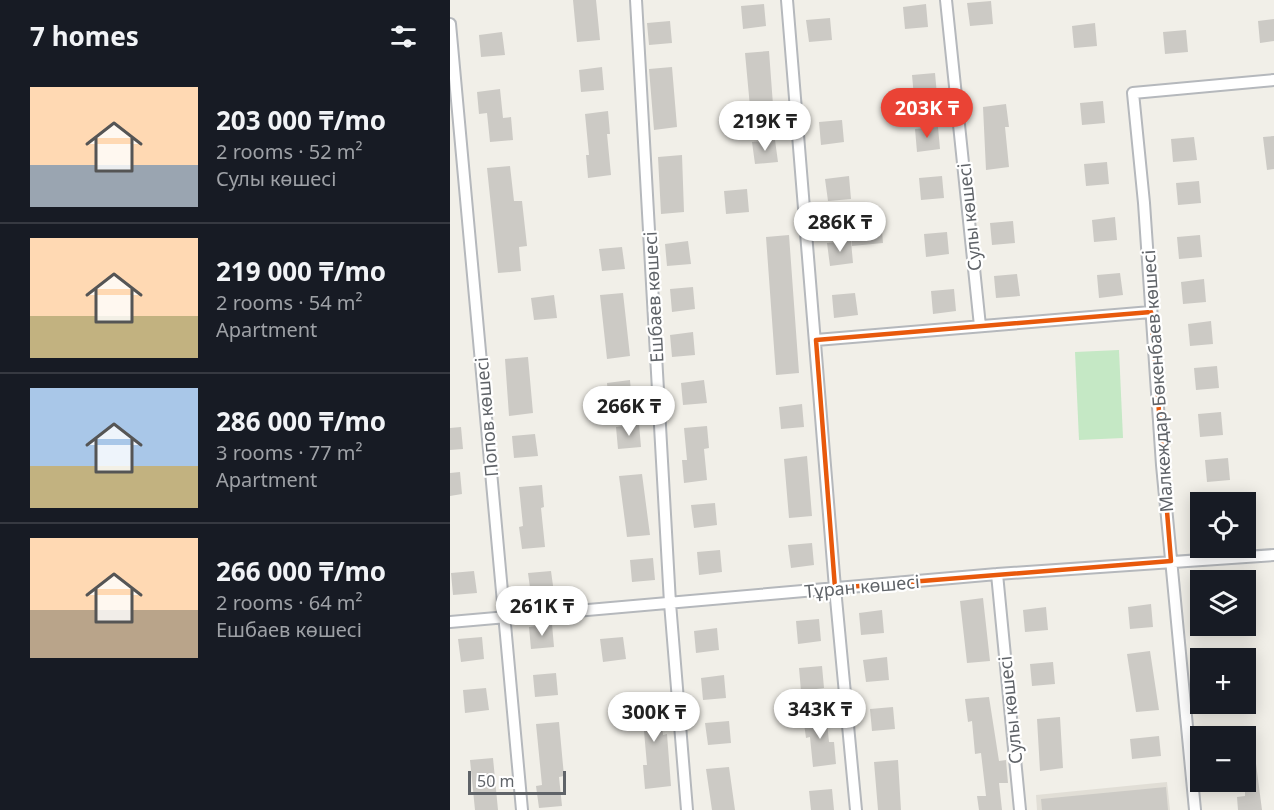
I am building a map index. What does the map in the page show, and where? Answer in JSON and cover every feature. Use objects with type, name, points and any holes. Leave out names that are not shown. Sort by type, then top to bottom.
[{"type":"street","name":"Ешбаев көшесі","points":[[636,0],[670,603],[687,810]]},
{"type":"street","points":[[787,0],[835,588],[856,810]]},
{"type":"street","name":"Сулы көшесі","points":[[946,0],[980,326]]},
{"type":"street","name":"Попов көшесі","points":[[450,24],[522,810]]},
{"type":"street","name":"Малкеждар Бөкенбаев көшесі","points":[[1195,810],[1171,561],[1133,93],[1274,80]]},
{"type":"street","points":[[816,340],[1151,312]]},
{"type":"street","name":"Тұран көшесі","points":[[450,622],[997,574],[1274,555]]},
{"type":"street","name":"Сулы көшесі","points":[[997,574],[1020,810]]},
{"type":"highlighted area","points":[[1151,312],[1171,561],[835,588],[816,340]]},
{"type":"shaded area","points":[[1167,782],[1170,810],[1037,810],[1036,795]]},
{"type":"green space","points":[[1119,350],[1123,438],[1079,440],[1075,352]]},
{"type":"building","points":[[573,0],[596,0],[600,40],[577,42]]},
{"type":"building","points":[[991,1],[993,24],[970,26],[967,3]]},
{"type":"building","points":[[764,4],[766,26],[743,29],[741,6]]},
{"type":"building","points":[[926,4],[928,27],[905,29],[903,7]]},
{"type":"building","points":[[830,18],[832,40],[809,42],[806,20]]},
{"type":"building","points":[[1274,19],[1274,41],[1260,43],[1258,21]]},
{"type":"building","points":[[670,21],[672,43],[649,45],[647,23]]},
{"type":"building","points":[[1095,23],[1097,46],[1074,48],[1072,26]]},
{"type":"building","points":[[1186,30],[1188,52],[1165,54],[1163,32]]},
{"type":"building","points":[[502,32],[505,55],[481,57],[479,35]]},
{"type":"building","points":[[769,51],[773,105],[750,107],[745,53]]},
{"type":"building","points":[[602,67],[604,90],[581,92],[579,70]]},
{"type":"building","points":[[672,67],[677,127],[654,130],[649,69]]},
{"type":"building","points":[[935,73],[937,95],[914,97],[912,75]]},
{"type":"building","points":[[500,89],[503,118],[511,117],[513,140],[490,142],[487,113],[479,114],[477,92]]},
{"type":"building","points":[[1103,101],[1105,123],[1082,125],[1080,103]]},
{"type":"building","points":[[1006,104],[1009,127],[1005,127],[1009,167],[986,170],[983,107]]},
{"type":"building","points":[[608,111],[610,134],[607,134],[611,175],[588,178],[586,155],[589,155],[585,114]]},
{"type":"building","points":[[842,120],[844,142],[821,145],[819,122]]},
{"type":"building","points":[[938,127],[940,149],[917,152],[915,129]]},
{"type":"building","points":[[1274,136],[1274,169],[1267,170],[1263,137]]},
{"type":"building","points":[[1194,137],[1197,160],[1173,162],[1171,139]]},
{"type":"building","points":[[775,140],[778,162],[755,164],[752,142]]},
{"type":"building","points":[[682,155],[684,212],[661,214],[658,157]]},
{"type":"building","points":[[1107,162],[1109,184],[1086,186],[1084,164]]},
{"type":"building","points":[[510,166],[514,201],[522,201],[527,246],[519,247],[521,271],[498,273],[487,168]]},
{"type":"building","points":[[849,176],[851,199],[828,201],[825,179]]},
{"type":"building","points":[[942,176],[944,198],[921,200],[919,178]]},
{"type":"building","points":[[1199,181],[1201,203],[1178,205],[1176,183]]},
{"type":"building","points":[[747,189],[749,212],[726,214],[724,191]]},
{"type":"building","points":[[880,207],[883,243],[852,246],[849,210]]},
{"type":"building","points":[[1115,217],[1117,240],[1094,242],[1092,220]]},
{"type":"building","points":[[1013,221],[1015,243],[992,245],[990,223]]},
{"type":"building","points":[[947,232],[949,254],[926,257],[924,234]]},
{"type":"building","points":[[789,235],[799,373],[776,375],[766,237]]},
{"type":"building","points":[[1200,235],[1202,257],[1179,259],[1177,237]]},
{"type":"building","points":[[688,241],[691,264],[667,266],[665,244]]},
{"type":"building","points":[[851,241],[853,263],[830,266],[827,243]]},
{"type":"building","points":[[622,247],[625,269],[602,271],[599,249]]},
{"type":"building","points":[[1120,273],[1123,295],[1099,298],[1097,275]]},
{"type":"building","points":[[1017,274],[1020,296],[996,298],[994,276]]},
{"type":"building","points":[[1204,279],[1206,302],[1183,304],[1181,282]]},
{"type":"building","points":[[693,287],[695,309],[672,312],[670,289]]},
{"type":"building","points":[[954,289],[956,311],[933,314],[931,291]]},
{"type":"building","points":[[623,293],[630,356],[607,359],[600,295]]},
{"type":"building","points":[[855,293],[858,315],[834,318],[832,295]]},
{"type":"building","points":[[554,295],[557,318],[534,320],[531,298]]},
{"type":"building","points":[[1211,321],[1213,344],[1190,346],[1188,324]]},
{"type":"building","points":[[693,332],[695,355],[672,357],[670,335]]},
{"type":"building","points":[[528,357],[533,413],[509,416],[505,359]]},
{"type":"building","points":[[1217,366],[1219,388],[1196,390],[1194,368]]},
{"type":"building","points":[[630,380],[632,403],[609,405],[607,383]]},
{"type":"building","points":[[704,380],[707,403],[683,405],[681,383]]},
{"type":"building","points":[[802,404],[804,427],[781,429],[779,407]]},
{"type":"building","points":[[1221,412],[1223,435],[1200,437],[1198,414]]},
{"type":"building","points":[[639,424],[641,447],[618,449],[616,427]]},
{"type":"building","points":[[707,426],[709,448],[704,449],[707,480],[684,483],[682,460],[687,460],[684,428]]},
{"type":"building","points":[[461,427],[463,449],[450,450],[450,428]]},
{"type":"building","points":[[535,434],[538,456],[514,458],[512,436]]},
{"type":"building","points":[[807,456],[812,516],[789,518],[784,459]]},
{"type":"building","points":[[1228,458],[1230,480],[1207,482],[1205,460]]},
{"type":"building","points":[[460,472],[462,494],[450,496],[450,473]]},
{"type":"building","points":[[642,474],[650,535],[627,537],[619,476]]},
{"type":"building","points":[[542,485],[544,507],[541,508],[545,547],[522,549],[519,527],[523,526],[519,487]]},
{"type":"building","points":[[715,503],[717,525],[694,528],[691,505]]},
{"type":"building","points":[[812,543],[814,565],[791,568],[788,545]]},
{"type":"building","points":[[720,550],[722,572],[699,575],[697,552]]},
{"type":"building","points":[[653,558],[655,580],[632,582],[630,560]]},
{"type":"building","points":[[474,571],[477,593],[453,595],[451,573]]},
{"type":"building","points":[[551,571],[554,593],[531,595],[528,573]]},
{"type":"building","points":[[983,598],[990,661],[967,663],[960,601]]},
{"type":"building","points":[[1151,604],[1153,627],[1130,629],[1128,607]]},
{"type":"building","points":[[1046,607],[1048,630],[1025,632],[1023,610]]},
{"type":"building","points":[[882,610],[884,633],[861,635],[859,613]]},
{"type":"building","points":[[819,619],[821,641],[798,644],[796,621]]},
{"type":"building","points":[[552,624],[554,647],[531,649],[529,627]]},
{"type":"building","points":[[717,628],[719,650],[696,653],[694,631]]},
{"type":"building","points":[[482,637],[484,659],[461,662],[458,639]]},
{"type":"building","points":[[623,637],[626,659],[603,662],[600,639]]},
{"type":"building","points":[[1150,651],[1159,710],[1136,712],[1127,654]]},
{"type":"building","points":[[887,657],[889,680],[866,682],[863,660]]},
{"type":"building","points":[[1053,662],[1055,684],[1032,686],[1030,664]]},
{"type":"building","points":[[822,666],[824,688],[801,691],[799,668]]},
{"type":"building","points":[[556,673],[558,695],[535,697],[533,675]]},
{"type":"building","points":[[724,675],[726,698],[703,700],[701,678]]},
{"type":"building","points":[[486,688],[489,710],[465,713],[463,690]]},
{"type":"building","points":[[659,695],[663,735],[667,734],[671,786],[645,789],[643,765],[647,765],[643,720],[638,720],[636,698]]},
{"type":"building","points":[[989,697],[999,761],[1006,760],[1008,783],[999,783],[1002,810],[979,810],[977,796],[986,796],[981,753],[975,754],[972,721],[968,722],[965,699]]},
{"type":"building","points":[[893,707],[895,729],[872,731],[870,709]]},
{"type":"building","points":[[826,713],[829,742],[834,742],[836,764],[813,767],[810,737],[806,738],[803,716]]},
{"type":"building","points":[[1060,717],[1063,768],[1040,771],[1037,719]]},
{"type":"building","points":[[729,721],[731,743],[708,745],[705,723]]},
{"type":"building","points":[[559,722],[564,776],[559,777],[562,806],[539,808],[536,786],[542,785],[536,724]]},
{"type":"building","points":[[1159,736],[1161,756],[1132,759],[1130,739]]},
{"type":"building","points":[[493,758],[498,810],[475,810],[470,760]]},
{"type":"building","points":[[898,760],[901,810],[878,810],[874,762]]},
{"type":"building","points":[[1256,764],[1262,810],[1238,810],[1237,797],[1245,796],[1245,792],[1256,792]]},
{"type":"building","points":[[729,767],[735,810],[712,810],[706,769]]},
{"type":"building","points":[[1166,787],[1168,810],[1042,810],[1041,799]]},
{"type":"building","points":[[832,789],[834,810],[811,810],[809,791]]}]
